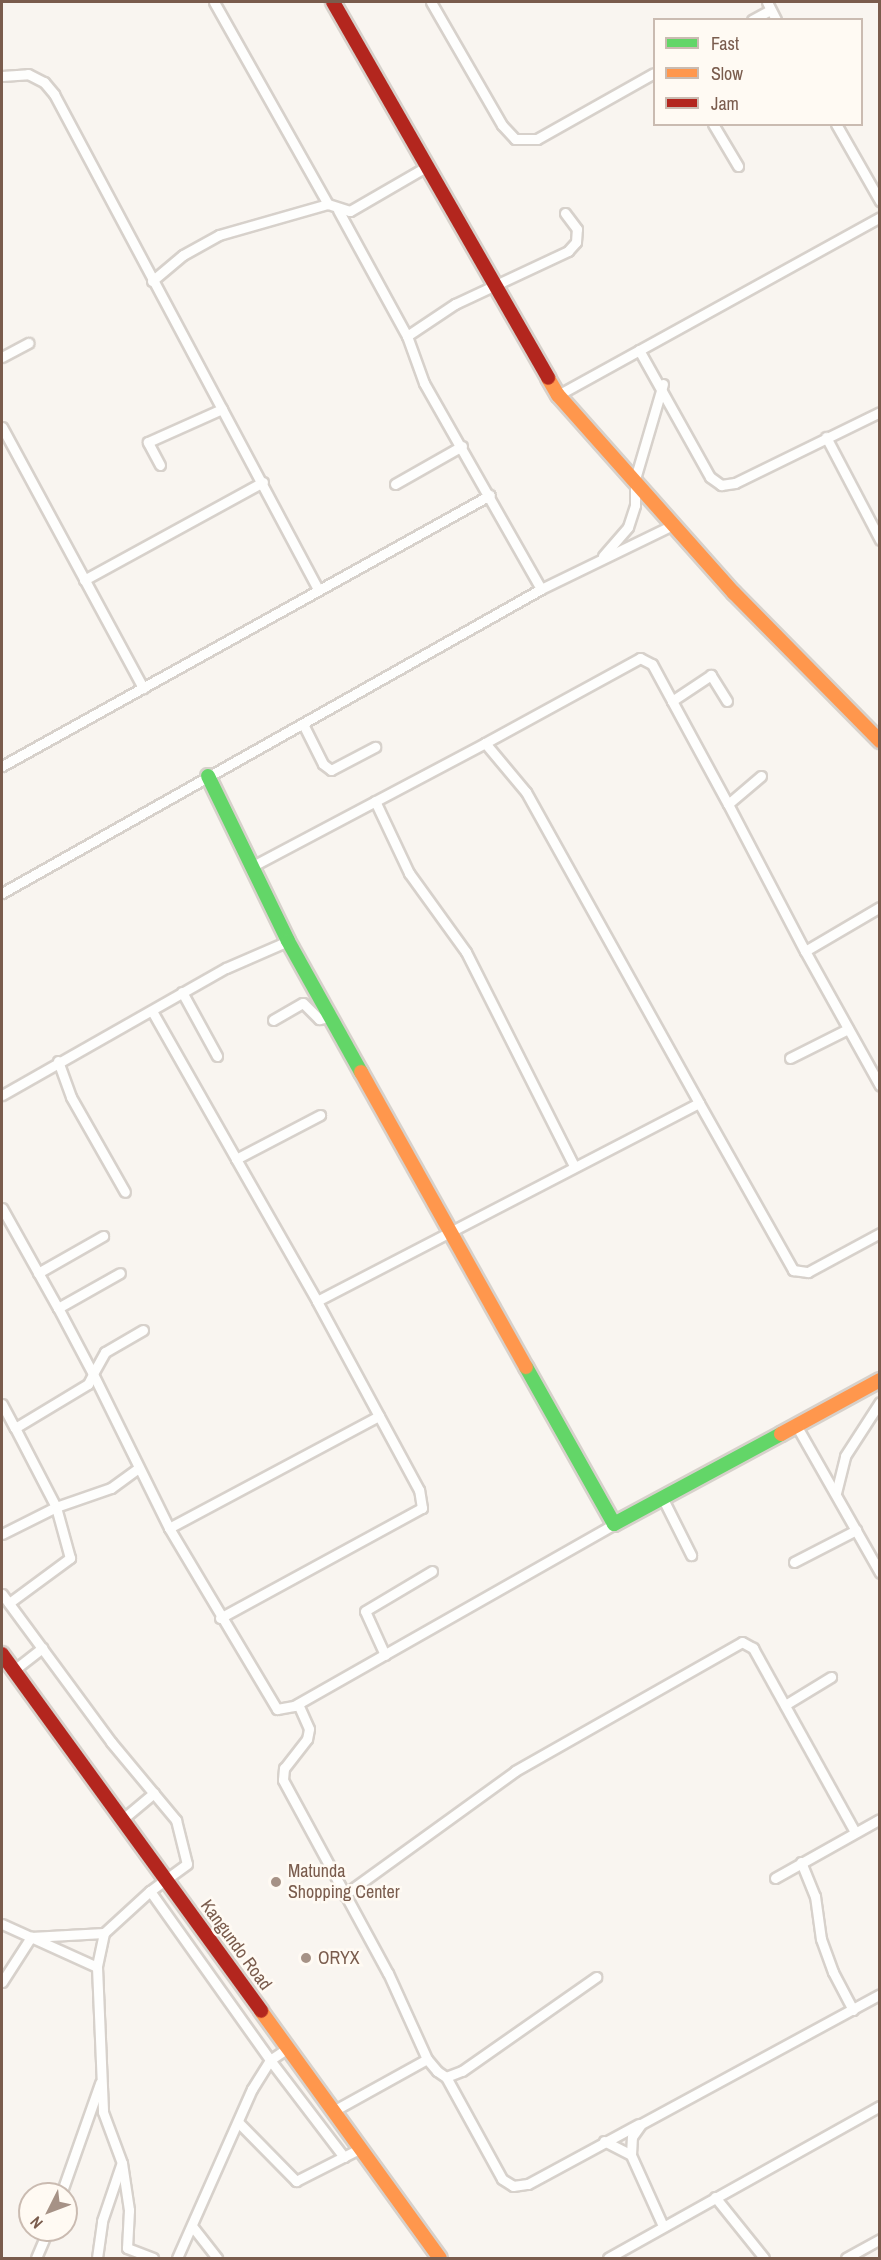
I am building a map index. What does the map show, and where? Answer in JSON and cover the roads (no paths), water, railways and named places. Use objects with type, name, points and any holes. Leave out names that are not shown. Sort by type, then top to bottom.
[{"type":"main road","points":[[333,2],[558,394],[673,525],[879,741]]},
{"type":"main road","points":[[208,776],[288,941],[329,1017],[451,1230],[614,1524],[879,1380]]},
{"type":"main road","name":"Kangundo Road","points":[[2,1654],[124,1818],[440,2259]]},
{"type":"street","points":[[214,2],[328,204],[338,210],[350,212],[426,167]]},
{"type":"street","points":[[430,2],[502,125],[515,139],[537,139],[653,74]]},
{"type":"street","points":[[754,18],[769,6]]},
{"type":"street","points":[[2,76],[28,74],[44,82],[54,94],[152,281],[263,482],[318,589]]},
{"type":"street","points":[[715,126],[738,166]]},
{"type":"street","points":[[837,126],[879,201]]},
{"type":"street","points":[[152,281],[183,255],[219,235],[328,204]]},
{"type":"street","points":[[338,210],[407,336],[424,382],[542,589]]},
{"type":"street","points":[[407,336],[494,284],[567,251],[576,242],[577,230],[566,213]]},
{"type":"street","points":[[558,394],[879,217]]},
{"type":"street","points":[[2,357],[28,343]]},
{"type":"street","points":[[639,350],[663,384],[692,446],[710,477],[721,485],[735,483],[879,412]]},
{"type":"street","points":[[601,558],[628,527],[635,505],[635,479],[663,384]]},
{"type":"street","points":[[160,465],[148,442],[222,410]]},
{"type":"street","points":[[2,427],[143,688]]},
{"type":"street","points":[[826,437],[879,540]]},
{"type":"street","points":[[395,484],[462,447]]},
{"type":"street","points":[[84,580],[263,482]]},
{"type":"street","points":[[2,766],[490,495]]},
{"type":"street","points":[[3,890],[208,776],[304,726],[542,589],[601,558],[673,525]]},
{"type":"street","points":[[251,867],[640,658],[652,664],[879,1086]]},
{"type":"street","points":[[672,701],[711,675],[727,701]]},
{"type":"street","points":[[304,726],[323,764],[331,770],[375,747]]},
{"type":"street","points":[[485,743],[526,792],[793,1270],[808,1272],[879,1233]]},
{"type":"street","points":[[728,804],[761,776]]},
{"type":"street","points":[[375,801],[409,873],[466,952],[574,1166]]},
{"type":"street","points":[[806,951],[879,907]]},
{"type":"street","points":[[2,1095],[182,992],[288,941]]},
{"type":"street","points":[[182,992],[217,1056]]},
{"type":"street","points":[[273,1020],[303,1003],[319,1019],[329,1017]]},
{"type":"street","points":[[152,1011],[317,1301],[419,1490],[422,1508],[219,1618]]},
{"type":"street","points":[[790,1058],[848,1029]]},
{"type":"street","points":[[58,1061],[71,1097],[125,1192]]},
{"type":"street","points":[[317,1301],[699,1103]]},
{"type":"street","points":[[236,1159],[320,1115]]},
{"type":"street","points":[[2,1208],[93,1374],[129,1443],[137,1469],[169,1528],[269,1702],[277,1709],[298,1704],[614,1524]]},
{"type":"street","points":[[38,1273],[103,1236]]},
{"type":"street","points":[[58,1308],[120,1273]]},
{"type":"street","points":[[15,1428],[80,1390],[93,1374],[105,1352],[143,1330]]},
{"type":"street","points":[[836,1493],[845,1456],[879,1402]]},
{"type":"street","points":[[2,1404],[56,1507],[70,1558],[9,1604]]},
{"type":"street","points":[[169,1528],[379,1416]]},
{"type":"street","points":[[796,1425],[879,1571]]},
{"type":"street","points":[[2,1534],[56,1507],[111,1488],[137,1469]]},
{"type":"street","points":[[663,1498],[691,1555]]},
{"type":"street","points":[[794,1562],[856,1530]]},
{"type":"street","points":[[385,1655],[365,1611],[432,1571]]},
{"type":"street","points":[[2,1594],[176,1820],[188,1858],[180,1871],[150,1891],[104,1933],[97,1967],[103,2112],[122,2163],[129,2210],[127,2248],[123,2259]]},
{"type":"street","points":[[344,1895],[515,1771],[742,1642],[753,1648],[855,1832]]},
{"type":"street","points":[[14,1670],[42,1648]]},
{"type":"street","points":[[785,1705],[831,1677]]},
{"type":"street","points":[[298,1704],[309,1730],[307,1739],[284,1768],[283,1780],[388,1973],[427,2059],[446,2077],[502,2179],[513,2186],[528,2184],[879,1994]]},
{"type":"street","points":[[124,1818],[154,1793]]},
{"type":"street","points":[[775,1878],[855,1832],[878,1822]]},
{"type":"street","points":[[801,1862],[815,1896],[832,1972],[853,2010]]},
{"type":"street","points":[[150,1891],[270,2060],[345,2157]]},
{"type":"street","points":[[2,1924],[97,1967]]},
{"type":"street","points":[[30,1937],[104,1933]]},
{"type":"street","points":[[2,1982],[30,1937]]},
{"type":"street","points":[[446,2077],[596,1977]]},
{"type":"street","points":[[177,2259],[238,2122],[270,2060],[288,2048]]},
{"type":"street","points":[[334,2110],[427,2059]]},
{"type":"street","points":[[66,2182],[101,2079]]},
{"type":"street","points":[[608,2259],[879,2106]]},
{"type":"street","points":[[238,2122],[296,2181],[361,2148]]},
{"type":"street","points":[[641,2124],[632,2137],[631,2155],[663,2226]]},
{"type":"street","points":[[604,2141],[631,2155]]},
{"type":"street","points":[[98,2259],[102,2221],[122,2163]]},
{"type":"street","points":[[715,2197],[764,2259]]},
{"type":"street","points":[[192,2226],[217,2259]]},
{"type":"street","points":[[846,2259],[879,2239]]},
{"type":"street","points":[[36,2259],[43,2242]]},
{"type":"street","points":[[127,2248],[153,2259]]},
{"type":"place","name":"Matunda Shopping Center","points":[[276,1882]]},
{"type":"place","name":"ORYX","points":[[306,1958]]}]
